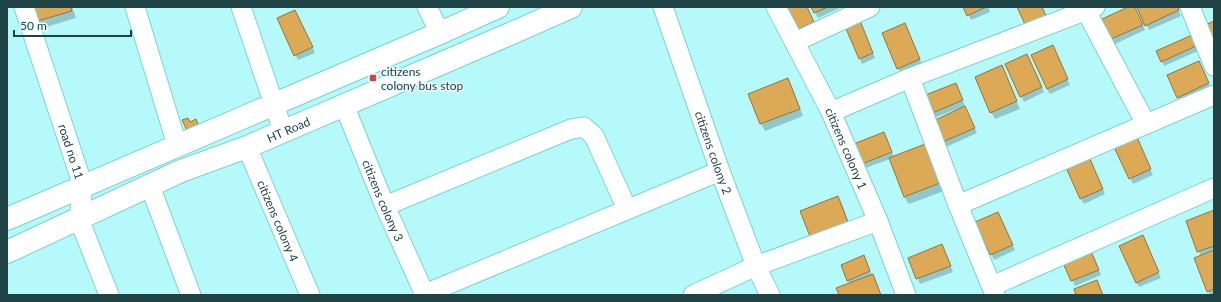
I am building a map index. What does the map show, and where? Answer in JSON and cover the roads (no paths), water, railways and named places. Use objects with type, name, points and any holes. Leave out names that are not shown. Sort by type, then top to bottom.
[{"type":"street","name":"road no 11","points":[[24,7],[83,186],[79,219],[109,295]]},
{"type":"street","points":[[135,7],[178,145]]},
{"type":"street","points":[[427,7],[440,33]]},
{"type":"street","points":[[7,219],[498,7]]},
{"type":"street","name":"HT Road","points":[[7,252],[181,171],[283,132],[570,7]]},
{"type":"street","name":"citizens colony 2","points":[[663,7],[720,171],[756,266],[770,295]]},
{"type":"street","name":"citizens colony 1","points":[[776,7],[831,112],[878,221],[906,295]]},
{"type":"street","points":[[795,42],[870,7]]},
{"type":"street","points":[[1190,7],[1214,66]]},
{"type":"street","points":[[831,112],[910,78],[1088,8],[1146,124]]},
{"type":"street","points":[[247,9],[283,132]]},
{"type":"street","points":[[910,78],[958,205],[993,290],[1214,188]]},
{"type":"street","points":[[958,205],[1214,95]]},
{"type":"street","name":"citizens colony 3","points":[[344,105],[385,206],[425,294]]},
{"type":"street","points":[[385,206],[571,128],[584,128],[594,136],[627,209]]},
{"type":"street","name":"citizens colony 4","points":[[247,147],[310,295]]},
{"type":"street","points":[[425,294],[720,171]]},
{"type":"street","points":[[150,186],[191,295]]},
{"type":"street","points":[[693,295],[756,266],[878,221]]},
{"type":"place","name":"citizens colony bus stop","points":[[373,78]]}]
